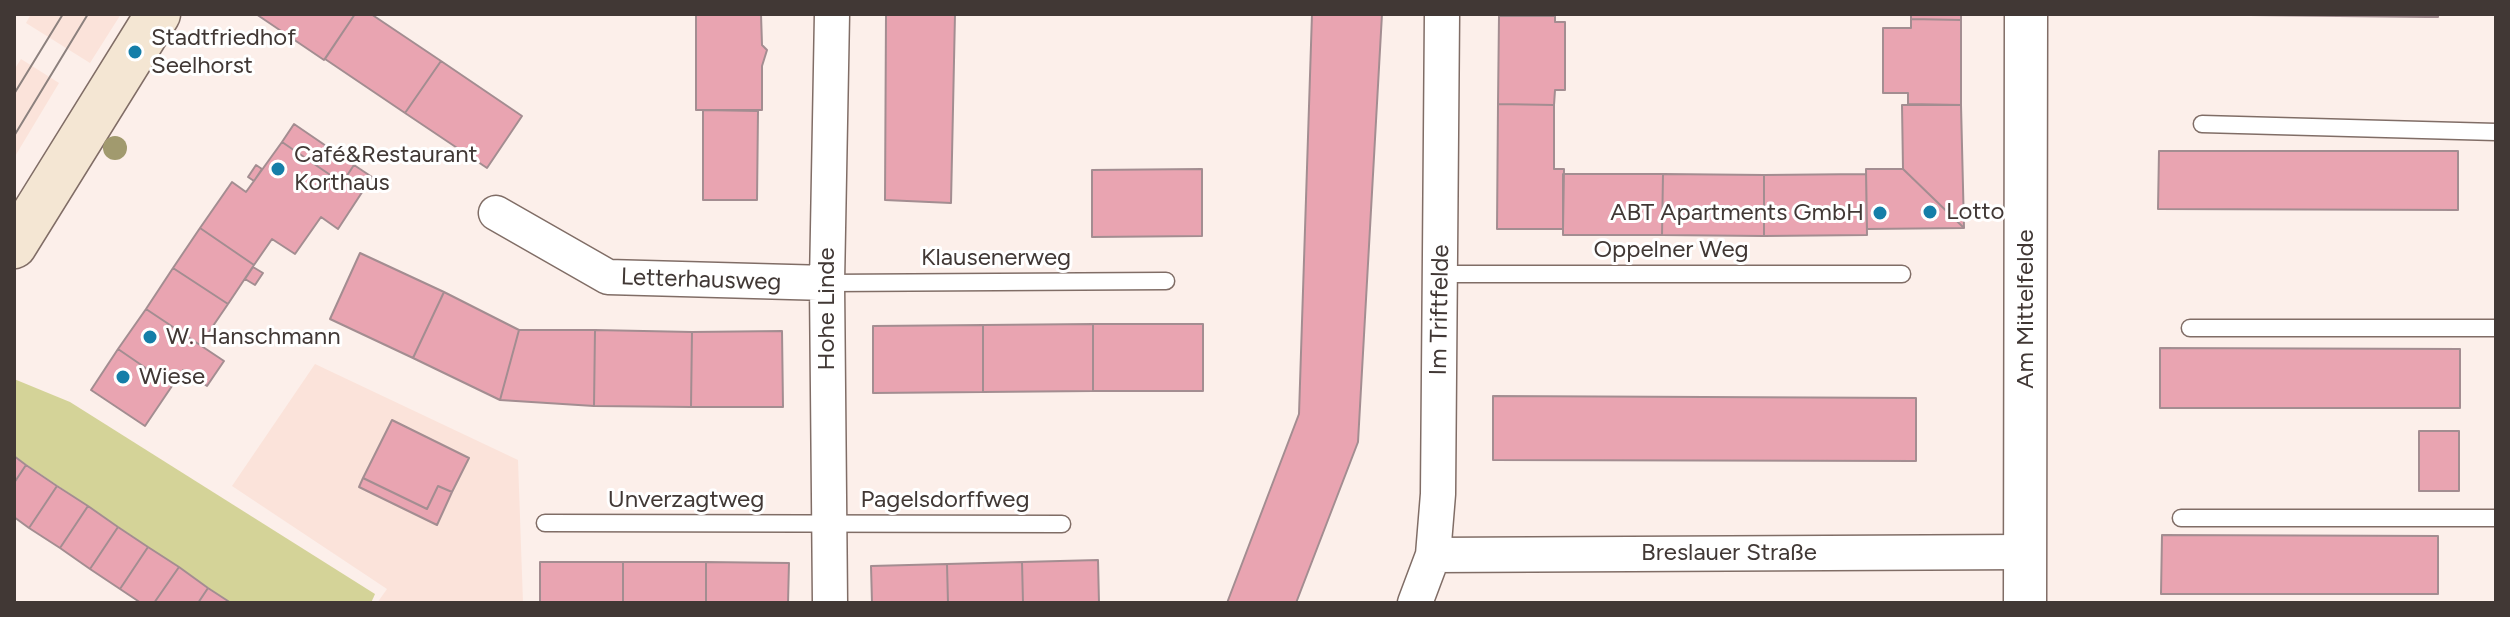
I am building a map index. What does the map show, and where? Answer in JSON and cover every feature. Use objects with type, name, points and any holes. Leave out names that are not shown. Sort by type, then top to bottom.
[{"type":"main road","points":[[14,246],[158,14]]},
{"type":"street","name":"Hohe Linde","points":[[830,603],[827,283],[832,14]]},
{"type":"street","name":"Im Triftfelde","points":[[1415,603],[1433,555],[1438,494],[1442,14]]},
{"type":"street","name":"Am Mittelfelde","points":[[2025,603],[2026,14]]},
{"type":"street","name":"Letterhausweg","points":[[496,213],[608,277],[827,283]]},
{"type":"street","name":"Breslauer Straße","points":[[1433,555],[2025,552]]},
{"type":"lane","points":[[2202,124],[2496,132]]},
{"type":"lane","name":"Oppelner Weg","points":[[1440,274],[1902,274]]},
{"type":"lane","name":"Klausenerweg","points":[[827,283],[1166,281]]},
{"type":"lane","points":[[2190,328],[2496,328]]},
{"type":"lane","points":[[2181,518],[2496,518]]},
{"type":"lane","name":"Unverzagtweg","points":[[545,523],[827,524]]},
{"type":"lane","name":"Pagelsdorffweg","points":[[827,524],[1062,524]]},
{"type":"shaded area","points":[[31,14],[121,14],[90,63],[26,23]]},
{"type":"shaded area","points":[[21,59],[59,83],[14,158],[14,70]]},
{"type":"shaded area","points":[[315,364],[518,460],[523,603],[377,603],[387,589],[232,486]]},
{"type":"shaded area","points":[[14,379],[70,402],[375,594],[371,603],[231,603],[14,456]]},
{"type":"building","points":[[256,14],[355,14],[324,60]]},
{"type":"building","points":[[355,14],[371,14],[441,61],[405,113],[325,59]]},
{"type":"building","points":[[696,14],[761,14],[762,45],[767,50],[762,66],[762,110],[696,110]]},
{"type":"building","points":[[886,14],[955,14],[951,203],[885,200]]},
{"type":"building","points":[[1312,14],[1382,14],[1358,442],[1296,603],[1227,603],[1299,414]]},
{"type":"building","points":[[1555,14],[1555,16],[1499,16]]},
{"type":"building","points":[[1911,14],[1961,14],[1961,20],[1911,19]]},
{"type":"building","points":[[2161,14],[2438,14],[2438,17],[2427,17]]},
{"type":"building","points":[[1499,16],[1555,16],[1555,22],[1565,22],[1565,90],[1555,90],[1554,105],[1498,104]]},
{"type":"building","points":[[1911,19],[1961,20],[1961,105],[1908,104],[1908,93],[1883,93],[1883,28],[1911,28]]},
{"type":"building","points":[[441,61],[522,116],[487,168],[405,113]]},
{"type":"building","points":[[1498,104],[1554,105],[1554,169],[1564,169],[1563,229],[1497,229]]},
{"type":"building","points":[[1902,105],[1961,105],[1964,228],[1903,169]]},
{"type":"building","points":[[703,110],[758,111],[757,200],[703,200]]},
{"type":"building","points":[[294,124],[354,165],[342,183],[282,142]]},
{"type":"building","points":[[282,142],[342,183],[354,165],[372,177],[338,229],[321,217],[295,254],[272,239],[254,265],[200,228],[232,182],[246,192]]},
{"type":"building","points":[[2159,151],[2458,151],[2458,210],[2158,209]]},
{"type":"building","points":[[256,165],[262,169],[254,181],[248,177]]},
{"type":"building","points":[[1202,169],[1202,236],[1092,237],[1092,170]]},
{"type":"building","points":[[1866,169],[1903,169],[1964,228],[1867,229]]},
{"type":"building","points":[[1563,174],[1663,174],[1662,235],[1563,235]]},
{"type":"building","points":[[1663,174],[1764,175],[1764,236],[1662,235]]},
{"type":"building","points":[[1866,174],[1867,235],[1764,236],[1764,175]]},
{"type":"building","points":[[200,228],[254,265],[228,304],[173,268]]},
{"type":"building","points":[[360,253],[444,292],[413,358],[330,319]]},
{"type":"building","points":[[253,267],[263,273],[255,285],[245,279]]},
{"type":"building","points":[[173,268],[228,304],[200,345],[146,309]]},
{"type":"building","points":[[444,292],[519,330],[500,400],[413,358]]},
{"type":"building","points":[[146,309],[224,361],[207,386],[183,370],[172,386],[118,349]]},
{"type":"building","points":[[1093,324],[1093,391],[983,392],[983,325]]},
{"type":"building","points":[[1093,324],[1203,324],[1203,391],[1093,391]]},
{"type":"building","points":[[983,325],[983,392],[873,393],[873,326]]},
{"type":"building","points":[[519,330],[595,330],[594,406],[500,400]]},
{"type":"building","points":[[595,330],[692,332],[691,407],[594,406]]},
{"type":"building","points":[[782,331],[783,407],[691,407],[692,332]]},
{"type":"building","points":[[2160,348],[2460,349],[2460,408],[2160,408]]},
{"type":"building","points":[[118,349],[172,386],[145,426],[91,390]]},
{"type":"building","points":[[1493,396],[1916,398],[1916,461],[1493,460]]},
{"type":"building","points":[[392,420],[469,458],[452,492],[438,486],[427,509],[363,478]]},
{"type":"building","points":[[2419,431],[2459,431],[2459,491],[2419,491]]},
{"type":"building","points":[[14,456],[26,465],[14,483]]},
{"type":"building","points":[[26,465],[57,486],[29,528],[14,517],[14,483]]},
{"type":"building","points":[[363,478],[427,509],[438,486],[452,492],[437,525],[359,487]]},
{"type":"building","points":[[57,486],[88,506],[60,548],[29,528]]},
{"type":"building","points":[[88,506],[118,527],[90,569],[60,548]]},
{"type":"building","points":[[118,527],[148,547],[120,589],[90,569]]},
{"type":"building","points":[[2162,535],[2438,536],[2438,594],[2161,594]]},
{"type":"building","points":[[148,547],[179,567],[154,603],[141,603],[120,589]]},
{"type":"building","points":[[1098,560],[1099,603],[1023,603],[1022,562]]},
{"type":"building","points":[[540,562],[623,562],[623,603],[540,603]]},
{"type":"building","points":[[623,562],[706,562],[706,603],[623,603]]},
{"type":"building","points":[[706,562],[789,563],[788,603],[706,603]]},
{"type":"building","points":[[1022,562],[1023,603],[948,603],[947,564]]},
{"type":"building","points":[[947,564],[948,603],[872,603],[871,566]]},
{"type":"building","points":[[179,567],[208,588],[198,603],[154,603]]},
{"type":"building","points":[[208,588],[231,603],[198,603]]},
{"type":"tram line","points":[[14,94],[63,14]]},
{"type":"tram line","points":[[14,136],[88,14]]},
{"type":"place","name":"Stadtfriedhof Seelhorst","points":[[135,52]]},
{"type":"place","name":"Café&Restaurant Korthaus","points":[[278,169]]},
{"type":"place","name":"Lotto","points":[[1930,212]]},
{"type":"place","name":"ABT Apartments GmbH","points":[[1880,213]]},
{"type":"place","name":"W. Hanschmann","points":[[150,337]]},
{"type":"place","name":"Wiese","points":[[123,377]]}]
